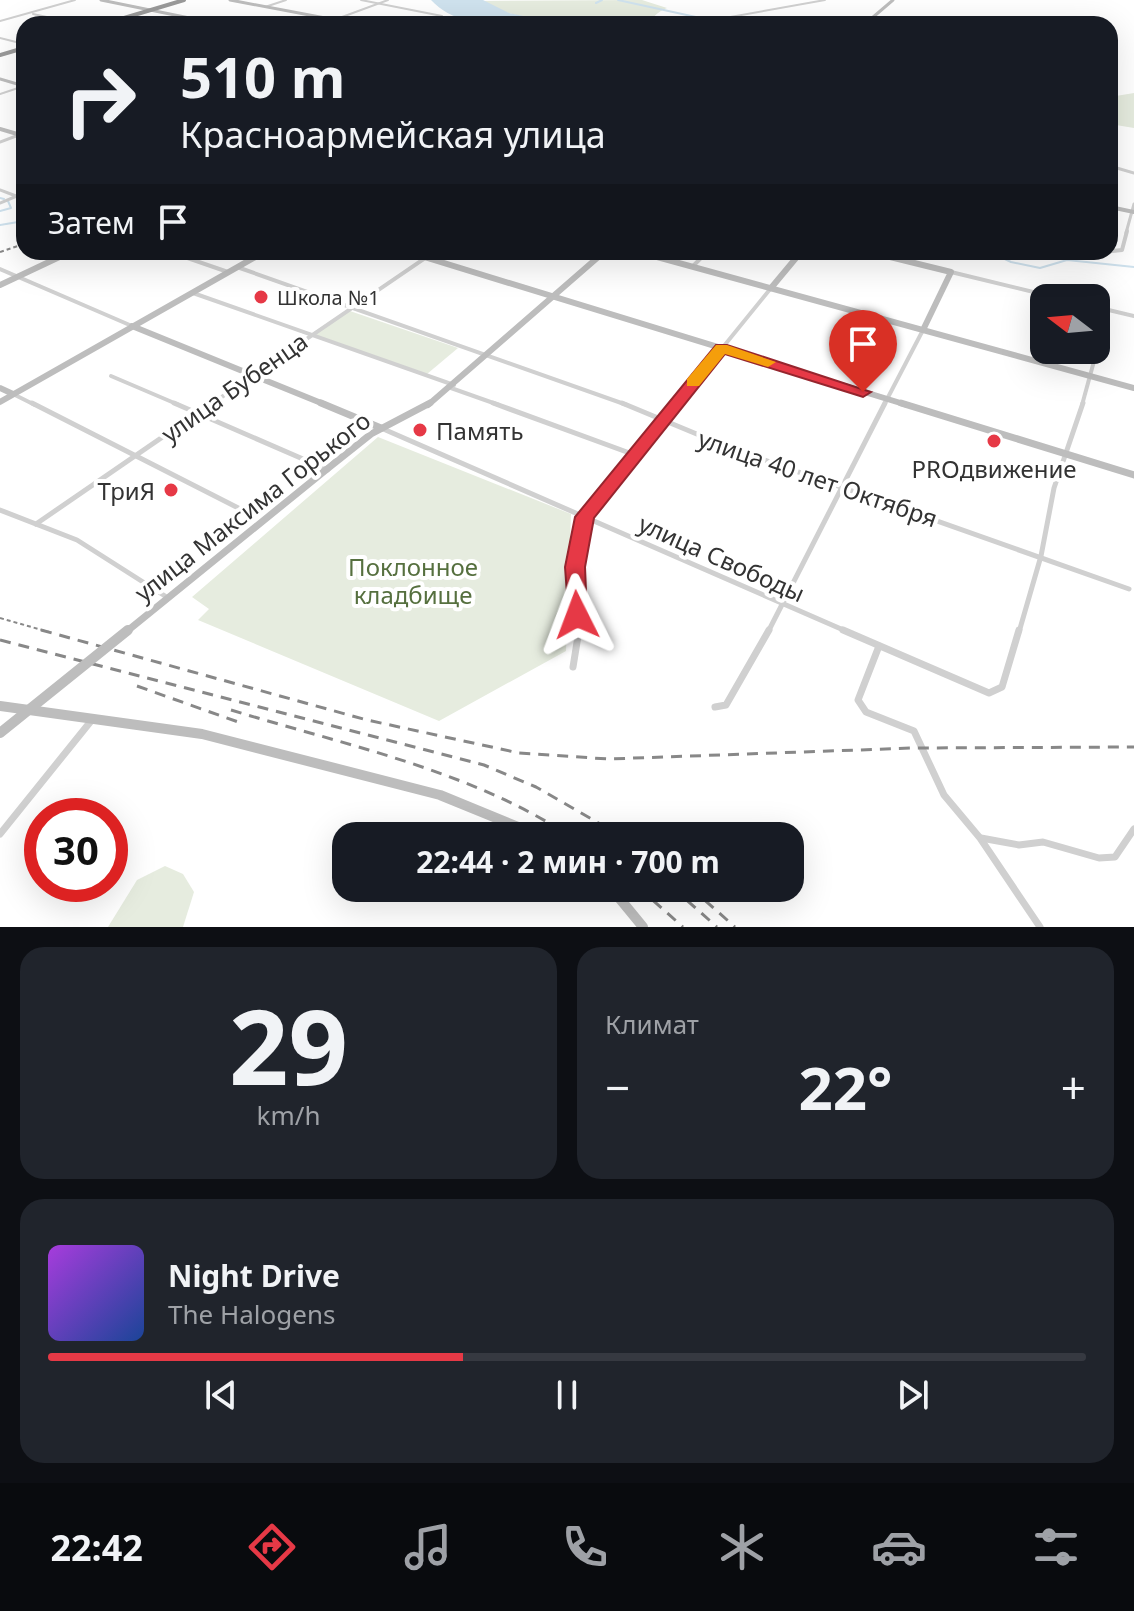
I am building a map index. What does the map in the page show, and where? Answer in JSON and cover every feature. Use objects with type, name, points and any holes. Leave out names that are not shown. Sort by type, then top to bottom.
[{"type":"highway","points":[[130,16],[184,0]]},
{"type":"street","points":[[18,16],[75,0]]},
{"type":"street","points":[[101,0],[177,16]]},
{"type":"street","points":[[230,0],[313,16]]},
{"type":"street","points":[[265,7],[286,0]]},
{"type":"street","points":[[361,0],[442,16]]},
{"type":"street","points":[[345,16],[388,0]]},
{"type":"street","points":[[734,16],[825,0]]},
{"type":"street","points":[[874,16],[893,0]]},
{"type":"street","points":[[28,13],[42,16]]},
{"type":"street","points":[[1118,252],[1122,250],[1134,204]]},
{"type":"street","points":[[0,285],[53,260]]},
{"type":"street","points":[[193,260],[228,272]]},
{"type":"street","points":[[0,402],[250,260]]},
{"type":"street","name":"улица Бубенца","points":[[36,524],[137,457],[309,334],[421,260]]},
{"type":"street","points":[[436,260],[1134,475]]},
{"type":"street","name":"улица Максима Горького","points":[[0,733],[327,469],[381,428],[427,406],[452,387],[595,260]]},
{"type":"street","points":[[667,260],[1134,388]]},
{"type":"street","points":[[692,267],[699,260]]},
{"type":"street","points":[[573,667],[579,638],[575,567],[585,517],[794,260]]},
{"type":"street","points":[[902,260],[1030,291]]},
{"type":"street","name":"улица 40 лет Октября","points":[[237,267],[646,412],[660,422],[1129,589]]},
{"type":"street","name":"улица Свободы","points":[[0,269],[381,428],[989,693],[1002,687],[1041,556]]},
{"type":"street","points":[[715,707],[726,705],[738,689],[779,603],[888,399],[951,272]]},
{"type":"street","points":[[192,293],[635,455]]},
{"type":"street","points":[[1110,310],[1134,316]]},
{"type":"street","points":[[1041,556],[1042,536],[1064,454],[1095,364]]},
{"type":"street","points":[[111,376],[327,469]]},
{"type":"street","points":[[0,388],[254,516]]},
{"type":"street","points":[[0,510],[77,540],[165,596]]},
{"type":"street","points":[[879,646],[858,700],[866,712],[914,731],[944,795],[980,838],[1040,927]]},
{"type":"street","points":[[0,706],[91,721],[193,732],[391,780],[464,803],[508,822]]},
{"type":"street","points":[[0,834],[91,721]]},
{"type":"street","points":[[980,838],[1019,845],[1043,842],[1099,858],[1115,857],[1134,829]]},
{"type":"street","points":[[622,902],[643,927]]},
{"type":"green space","points":[[642,0],[667,8],[654,16],[522,16],[483,1]]},
{"type":"green space","points":[[1134,93],[1134,128],[1118,125],[1118,96]]},
{"type":"green space","points":[[347,310],[458,348],[427,374],[311,334]]},
{"type":"green space","name":"Поклонное кладбище","points":[[378,437],[571,514],[566,651],[439,721],[198,620],[209,609],[192,597]]},
{"type":"green space","points":[[165,866],[183,874],[194,892],[183,927],[108,927],[123,902],[128,902],[128,895],[137,880]]},
{"type":"water","points":[[431,0],[483,0],[509,13],[523,16],[455,16]]},
{"type":"waterway","points":[[596,3],[602,0]]},
{"type":"waterway","points":[[618,0],[691,16]]},
{"type":"waterway","points":[[0,198],[4,199]]},
{"type":"waterway","points":[[0,211],[11,208],[8,201]]},
{"type":"waterway","points":[[0,225],[16,222]]},
{"type":"waterway","points":[[1007,260],[1040,268],[1067,260]]},
{"type":"waterway","points":[[1067,260],[1134,267]]},
{"type":"railway","points":[[0,252],[16,247]]},
{"type":"railway","points":[[0,618],[49,632]]},
{"type":"railway","points":[[41,630],[367,720],[519,753],[608,759],[913,748],[1134,747]]},
{"type":"railway","points":[[0,640],[484,765],[536,787],[597,822]]},
{"type":"railway","points":[[137,686],[241,723]]},
{"type":"railway","points":[[231,710],[448,776],[490,793],[546,822]]},
{"type":"railway","points":[[655,902],[683,927]]},
{"type":"railway","points":[[689,902],[717,927]]},
{"type":"railway","points":[[707,902],[735,927]]},
{"type":"slow traffic","points":[[693,382],[721,348],[768,362]]},
{"type":"place","name":"Школа №1","points":[[261,297]]},
{"type":"place","name":"Память","points":[[420,430]]},
{"type":"place","name":"PROдвижение","points":[[994,441]]},
{"type":"place","name":"ТриЯ","points":[[171,490]]},
{"type":"route","points":[[577,615],[575,567],[585,517],[721,348],[863,392]]}]
